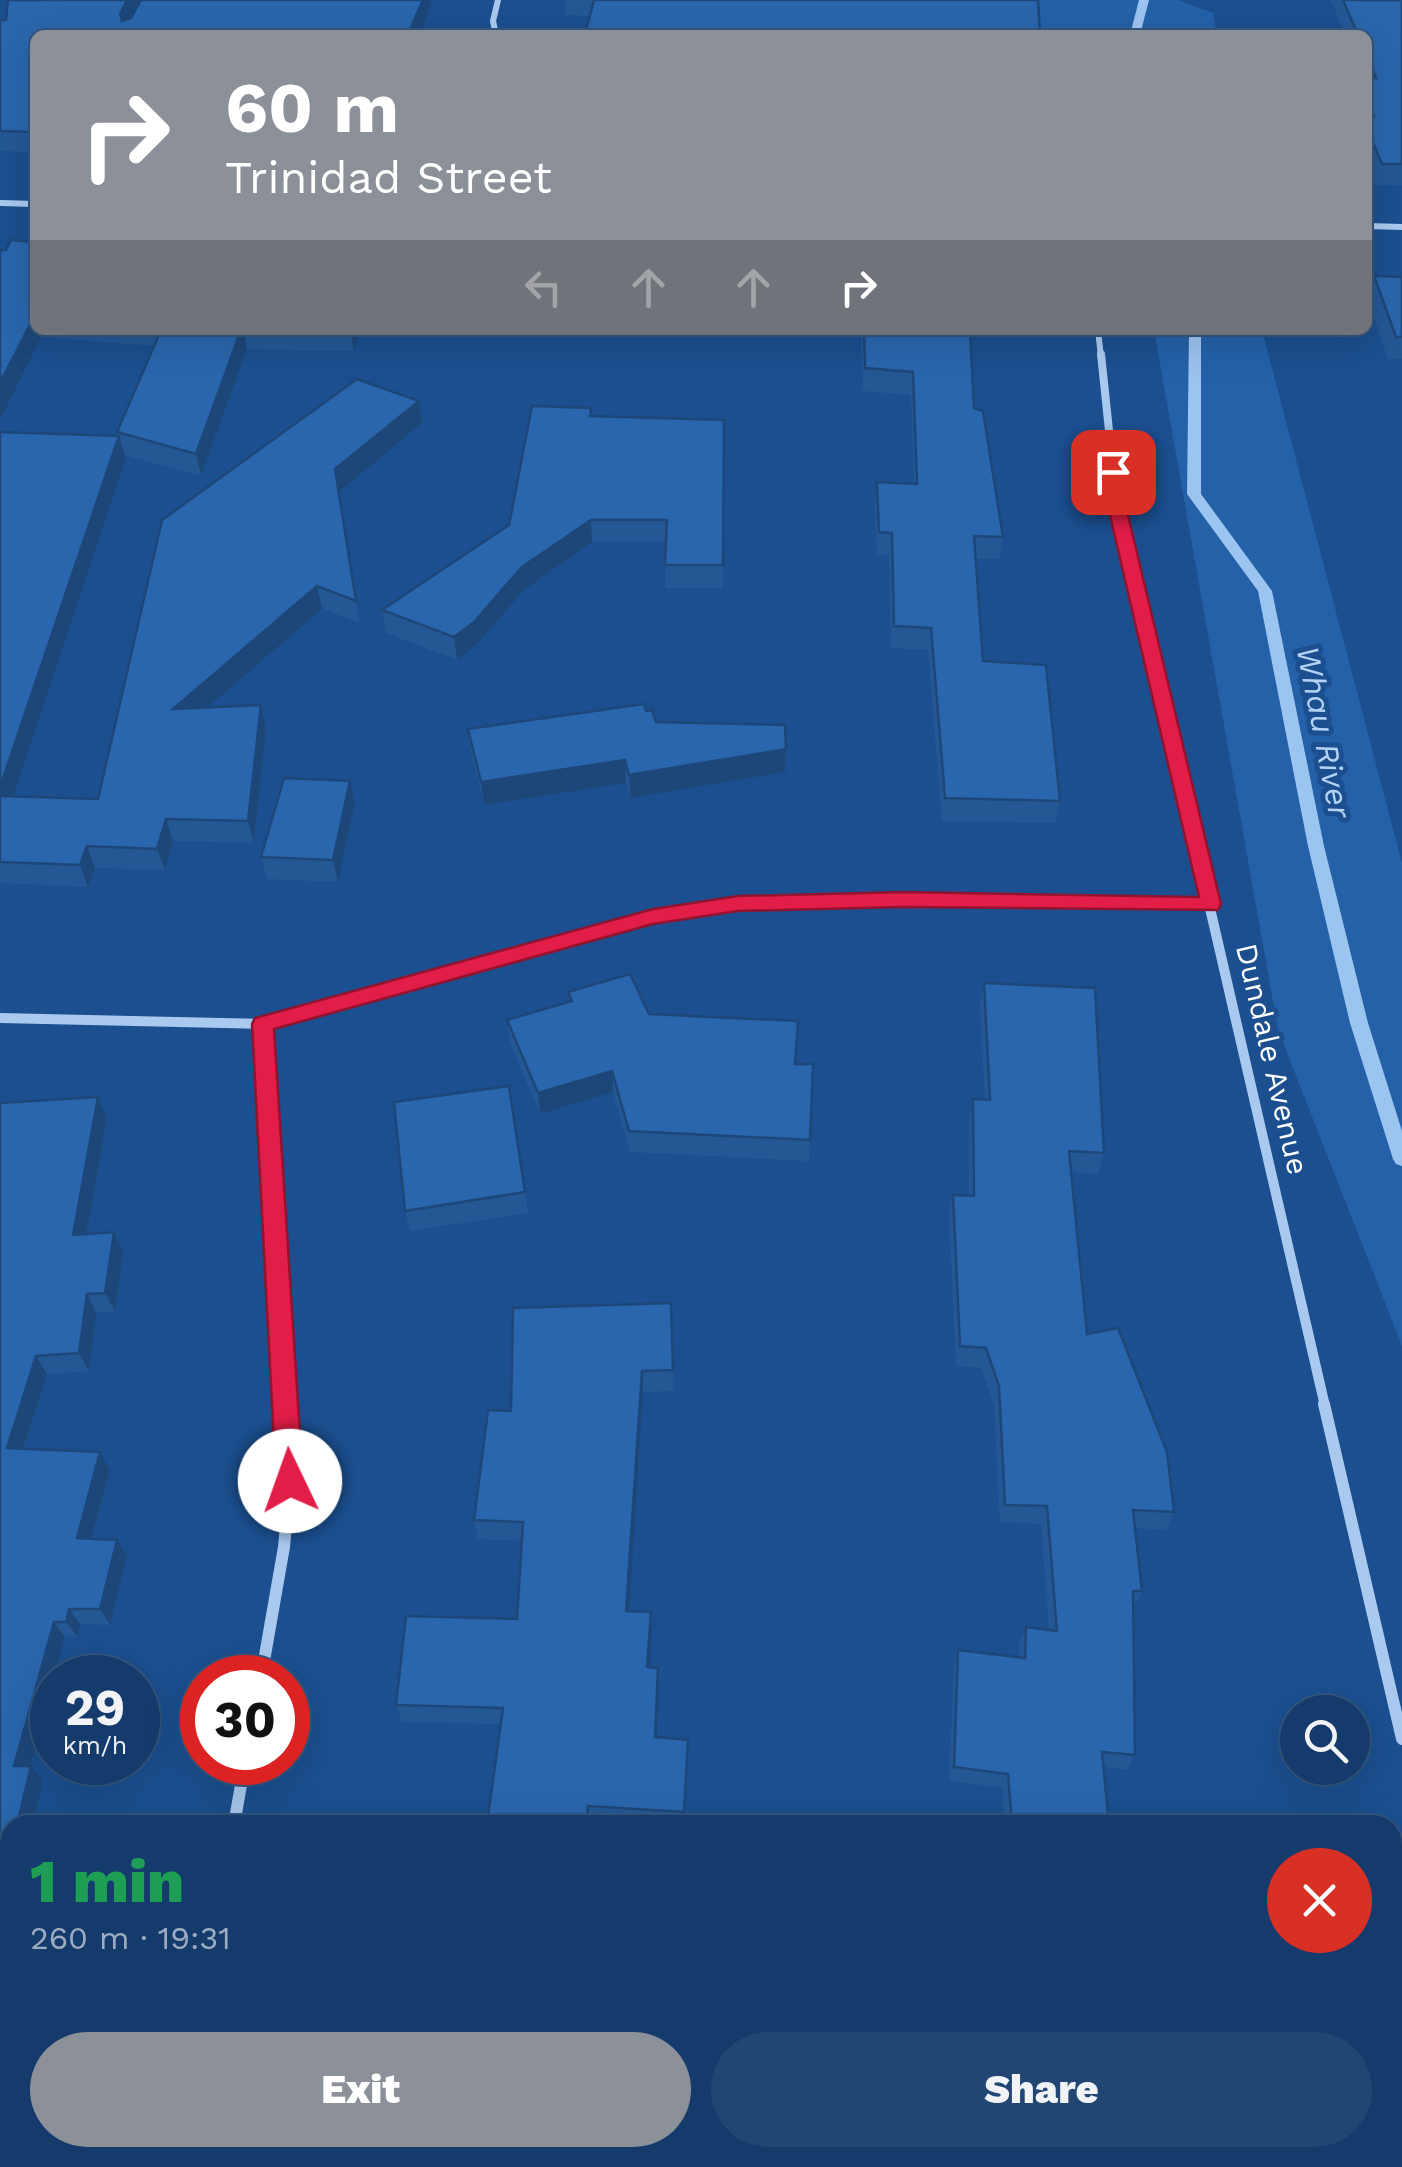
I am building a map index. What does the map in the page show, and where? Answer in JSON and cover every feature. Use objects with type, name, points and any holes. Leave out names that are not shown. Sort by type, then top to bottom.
[{"type":"street","points":[[495,30],[492,21],[498,0]]},
{"type":"street","points":[[0,203],[30,204]]},
{"type":"street","points":[[1372,226],[1402,227]]},
{"type":"street","name":"Dundale Avenue","points":[[1099,335],[1117,507],[1402,1739]]},
{"type":"street","points":[[0,1018],[263,1024],[653,916],[738,903],[903,899],[1211,904]]},
{"type":"street","points":[[263,1024],[290,1481],[284,1548],[264,1655]]},
{"type":"street","points":[[236,1815],[241,1785]]},
{"type":"shaded area","points":[[999,0],[1178,0],[1213,13],[1216,30],[1028,30]]},
{"type":"shaded area","points":[[1155,335],[1263,335],[1402,863],[1402,1346],[1278,1030]]},
{"type":"building","points":[[8,0],[127,0],[120,14],[122,21],[131,18],[141,0],[423,0],[410,30],[30,30],[30,132],[0,131],[0,20],[6,20]]},
{"type":"building","points":[[594,0],[1038,0],[1040,30],[586,30]]},
{"type":"building","points":[[1343,0],[1402,0],[1402,164],[1382,164],[1372,140],[1372,78],[1376,78],[1372,68],[1372,30],[1356,30]]},
{"type":"building","points":[[11,240],[30,242],[30,325],[0,383],[0,250],[6,250]]},
{"type":"building","points":[[1374,276],[1402,277],[1402,337],[1396,337]]},
{"type":"building","points":[[159,335],[239,335],[196,454],[117,432]]},
{"type":"building","points":[[864,335],[970,335],[974,408],[983,411],[1003,537],[974,536],[983,661],[1046,665],[1060,801],[945,798],[931,628],[894,626],[892,533],[879,532],[877,482],[917,484],[913,372],[865,368]]},
{"type":"building","points":[[357,379],[419,401],[335,469],[356,601],[317,586],[173,709],[261,705],[248,821],[166,819],[157,849],[87,846],[80,865],[0,862],[0,796],[98,799],[162,520]]},
{"type":"building","points":[[532,406],[591,408],[590,416],[724,420],[723,565],[665,565],[667,520],[591,520],[522,567],[474,622],[454,637],[382,610],[509,525]]},
{"type":"building","points":[[0,432],[119,436],[0,787]]},
{"type":"building","points":[[644,704],[646,711],[652,710],[656,722],[785,725],[786,749],[629,775],[625,760],[481,782],[468,729]]},
{"type":"building","points":[[284,778],[350,781],[333,860],[261,857]]},
{"type":"building","points":[[630,974],[649,1014],[798,1021],[795,1064],[813,1064],[810,1140],[629,1131],[612,1071],[538,1093],[507,1020],[572,1001],[568,992]]},
{"type":"building","points":[[984,983],[1095,988],[1104,1153],[1069,1151],[1087,1334],[1118,1328],[1167,1452],[1174,1512],[1133,1510],[1142,1591],[1133,1591],[1135,1755],[1102,1752],[1108,1815],[1011,1815],[1008,1774],[954,1767],[958,1650],[1025,1658],[1026,1627],[1057,1631],[1047,1506],[1005,1505],[999,1386],[986,1348],[960,1346],[953,1195],[974,1196],[973,1099],[990,1100]]},
{"type":"building","points":[[509,1086],[525,1192],[405,1211],[394,1102]]},
{"type":"building","points":[[98,1097],[73,1235],[114,1232],[105,1293],[87,1294],[79,1353],[36,1356],[7,1448],[100,1452],[77,1538],[117,1540],[100,1609],[69,1609],[66,1622],[54,1622],[45,1655],[30,1655],[30,1708],[14,1766],[30,1766],[30,1770],[19,1815],[0,1815],[0,1103]]},
{"type":"building","points":[[671,1303],[673,1370],[642,1371],[626,1611],[651,1612],[647,1667],[658,1668],[655,1737],[688,1740],[684,1812],[588,1806],[587,1815],[488,1815],[503,1708],[396,1705],[406,1616],[517,1619],[523,1522],[474,1520],[488,1410],[511,1411],[513,1308]]},
{"type":"waterway","name":"Whau River","points":[[1136,30],[1144,0]]},
{"type":"waterway","name":"Whau River","points":[[1195,335],[1194,494],[1265,591],[1316,846],[1359,1023],[1402,1159]]},
{"type":"route","points":[[290,1481],[263,1024],[653,916],[738,903],[903,899],[1211,904],[1117,507],[1113,472]]}]
